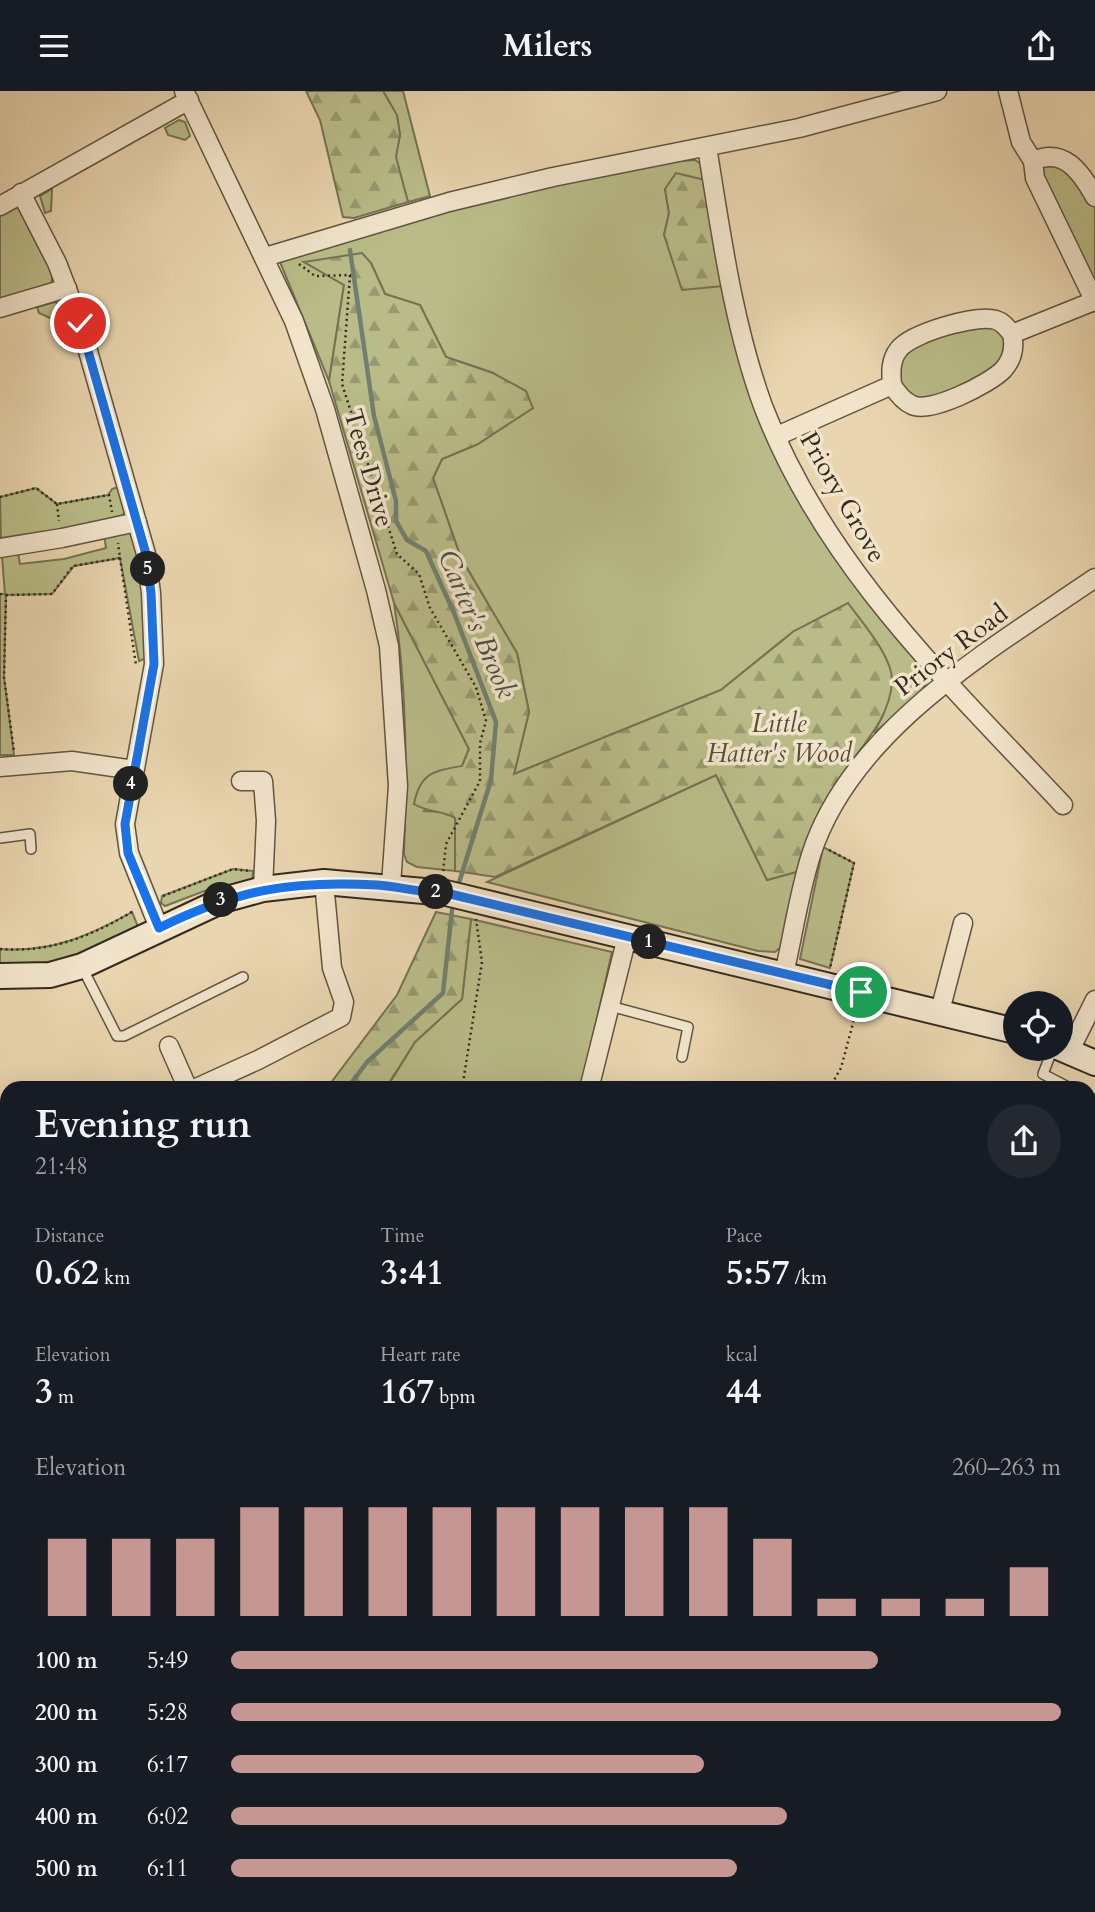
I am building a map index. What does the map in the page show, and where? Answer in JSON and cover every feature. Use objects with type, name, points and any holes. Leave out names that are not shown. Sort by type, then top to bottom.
[{"type":"street","points":[[273,255],[449,202],[566,175],[799,128],[937,91]]},
{"type":"street","points":[[1008,91],[1021,142],[1033,161],[1035,178],[1095,302],[1012,334]]},
{"type":"street","points":[[0,206],[187,96]]},
{"type":"street","name":"Tees Drive","points":[[187,96],[273,255],[314,375],[376,590],[388,646],[398,786],[391,885]]},
{"type":"street","name":"Priory Grove","points":[[707,147],[743,336],[763,406],[823,526],[850,568],[884,612],[1063,805]]},
{"type":"street","points":[[1033,161],[1054,155],[1066,159],[1095,197]]},
{"type":"street","points":[[21,193],[67,288],[137,522],[151,593],[154,664],[125,824],[128,853],[159,928]]},
{"type":"street","points":[[0,308],[67,288]]},
{"type":"street","points":[[984,319],[997,320],[1012,334],[1013,354],[1004,369],[987,382],[941,403],[923,408],[913,406],[892,386],[892,361],[899,348],[924,335],[952,324],[984,319]]},
{"type":"street","points":[[777,436],[892,386]]},
{"type":"street","points":[[0,548],[137,522]]},
{"type":"street","name":"Priory Road","points":[[784,974],[816,844],[826,822],[863,762],[884,738],[946,680],[1095,578]]},
{"type":"street","points":[[8,766],[72,761],[134,770]]},
{"type":"street","points":[[241,781],[263,781],[264,880]]},
{"type":"street","points":[[0,977],[50,975],[82,966],[264,880],[324,881],[391,885],[458,899],[861,992],[1003,1028]]},
{"type":"street","points":[[212,1081],[258,1061],[341,1017],[344,1002],[332,968],[324,881]]},
{"type":"street","points":[[940,1011],[962,923]]},
{"type":"street","points":[[591,1081],[627,937]]},
{"type":"street","points":[[1073,1032],[1095,1000]]},
{"type":"street","points":[[169,1046],[184,1081]]},
{"type":"street","points":[[1073,1054],[1095,1063]]},
{"type":"lane","points":[[0,838],[30,834],[31,849]]},
{"type":"lane","points":[[82,966],[117,1036],[124,1037],[243,977]]},
{"type":"lane","points":[[610,1006],[688,1027],[681,1057]]},
{"type":"lane","points":[[1052,1061],[1043,1074],[1057,1081]]},
{"type":"path","points":[[273,255],[315,276],[351,275],[342,384],[397,554],[419,574],[430,608],[476,687],[486,721],[480,743],[480,781],[446,844],[458,899],[482,962],[463,1081]]},
{"type":"path","points":[[120,558],[136,669]]},
{"type":"path","points":[[0,594],[6,595],[2,677],[8,766]]},
{"type":"path","points":[[816,844],[854,863],[827,984]]},
{"type":"path","points":[[0,949],[37,950],[79,940],[147,903],[201,879],[233,869],[264,880]]},
{"type":"path","points":[[834,1081],[841,1068],[861,992]]},
{"type":"green space","points":[[306,91],[383,91],[397,115],[400,135],[396,157],[408,202],[354,218],[343,217],[320,120]]},
{"type":"green space","points":[[383,91],[403,91],[430,196],[408,202],[395,157],[400,135],[397,116]]},
{"type":"green space","points":[[179,120],[185,122],[190,136],[185,140],[168,135],[165,128]]},
{"type":"green space","points":[[1054,155],[1095,197],[1095,302],[1035,178],[1041,157]]},
{"type":"green space","points":[[695,160],[701,164],[705,180],[665,189],[669,213],[664,235],[723,286],[827,545],[850,579],[930,677],[918,696],[874,733],[884,713],[794,631],[721,690],[514,774],[529,712],[517,653],[461,558],[433,478],[442,459],[478,444],[493,373],[446,357],[420,305],[385,294],[371,263],[305,262],[344,285],[329,381],[280,262],[469,202],[654,163]]},
{"type":"green space","points":[[676,173],[705,180],[723,286],[682,290],[664,235],[669,213],[665,189]]},
{"type":"green space","points":[[52,189],[51,211],[45,213],[40,196]]},
{"type":"green space","points":[[11,207],[19,208],[47,255],[52,275],[51,284],[0,302],[0,213]]},
{"type":"green space","name":"Little Hatter's Wood","points":[[362,253],[371,263],[385,294],[420,305],[446,357],[493,373],[526,391],[533,408],[478,444],[442,459],[433,478],[461,558],[517,653],[529,712],[514,774],[721,690],[794,631],[848,603],[868,629],[891,671],[890,696],[870,737],[834,787],[800,871],[767,880],[716,775],[495,877],[455,871],[455,818],[414,804],[420,786],[429,775],[462,766],[469,749],[394,603],[329,381],[344,285],[304,262]]},
{"type":"green space","points":[[55,302],[60,304],[65,320],[59,322],[39,313],[37,307]]},
{"type":"green space","points":[[971,319],[1012,334],[1004,369],[923,408],[891,376],[894,357]]},
{"type":"green space","points":[[121,486],[127,507],[123,515],[61,533],[1,540],[0,497],[36,488],[57,504],[108,495],[112,489]]},
{"type":"green space","points":[[130,530],[137,540],[149,657],[139,661],[120,558],[74,566],[52,594],[6,595],[4,677],[14,755],[0,755],[0,594],[5,594],[2,557],[18,553],[20,564],[64,559],[106,548],[104,535]]},
{"type":"green space","points":[[394,603],[469,749],[462,766],[424,811],[446,812],[455,818],[455,871],[417,867],[407,862],[404,854],[405,728]]},
{"type":"green space","points":[[716,775],[767,880],[800,871],[781,947],[775,952],[758,951],[487,882]]},
{"type":"green space","points":[[823,847],[854,863],[830,968],[800,959]]},
{"type":"green space","points":[[233,869],[253,871],[252,883],[225,888],[220,885],[165,906],[161,903],[162,896]]},
{"type":"green space","points":[[132,912],[139,929],[105,945],[55,961],[0,967],[0,949],[36,948],[69,941]]},
{"type":"green space","points":[[436,912],[471,919],[462,999],[415,1042],[390,1081],[332,1081],[397,995]]},
{"type":"green space","points":[[471,919],[612,952],[583,1081],[391,1081],[415,1042],[462,999]]},
{"type":"waterway","name":"Carter's Brook","points":[[350,250],[374,416],[396,501],[396,521],[407,540],[426,551],[454,613],[496,722],[491,780],[458,886]]},
{"type":"waterway","name":"Carter's Brook","points":[[353,1081],[367,1062],[443,993],[452,910]]},
{"type":"route","points":[[80,323],[146,554],[151,593],[154,664],[125,824],[128,853],[159,928],[223,899],[263,889],[324,881],[391,885],[446,893],[861,992]]}]
